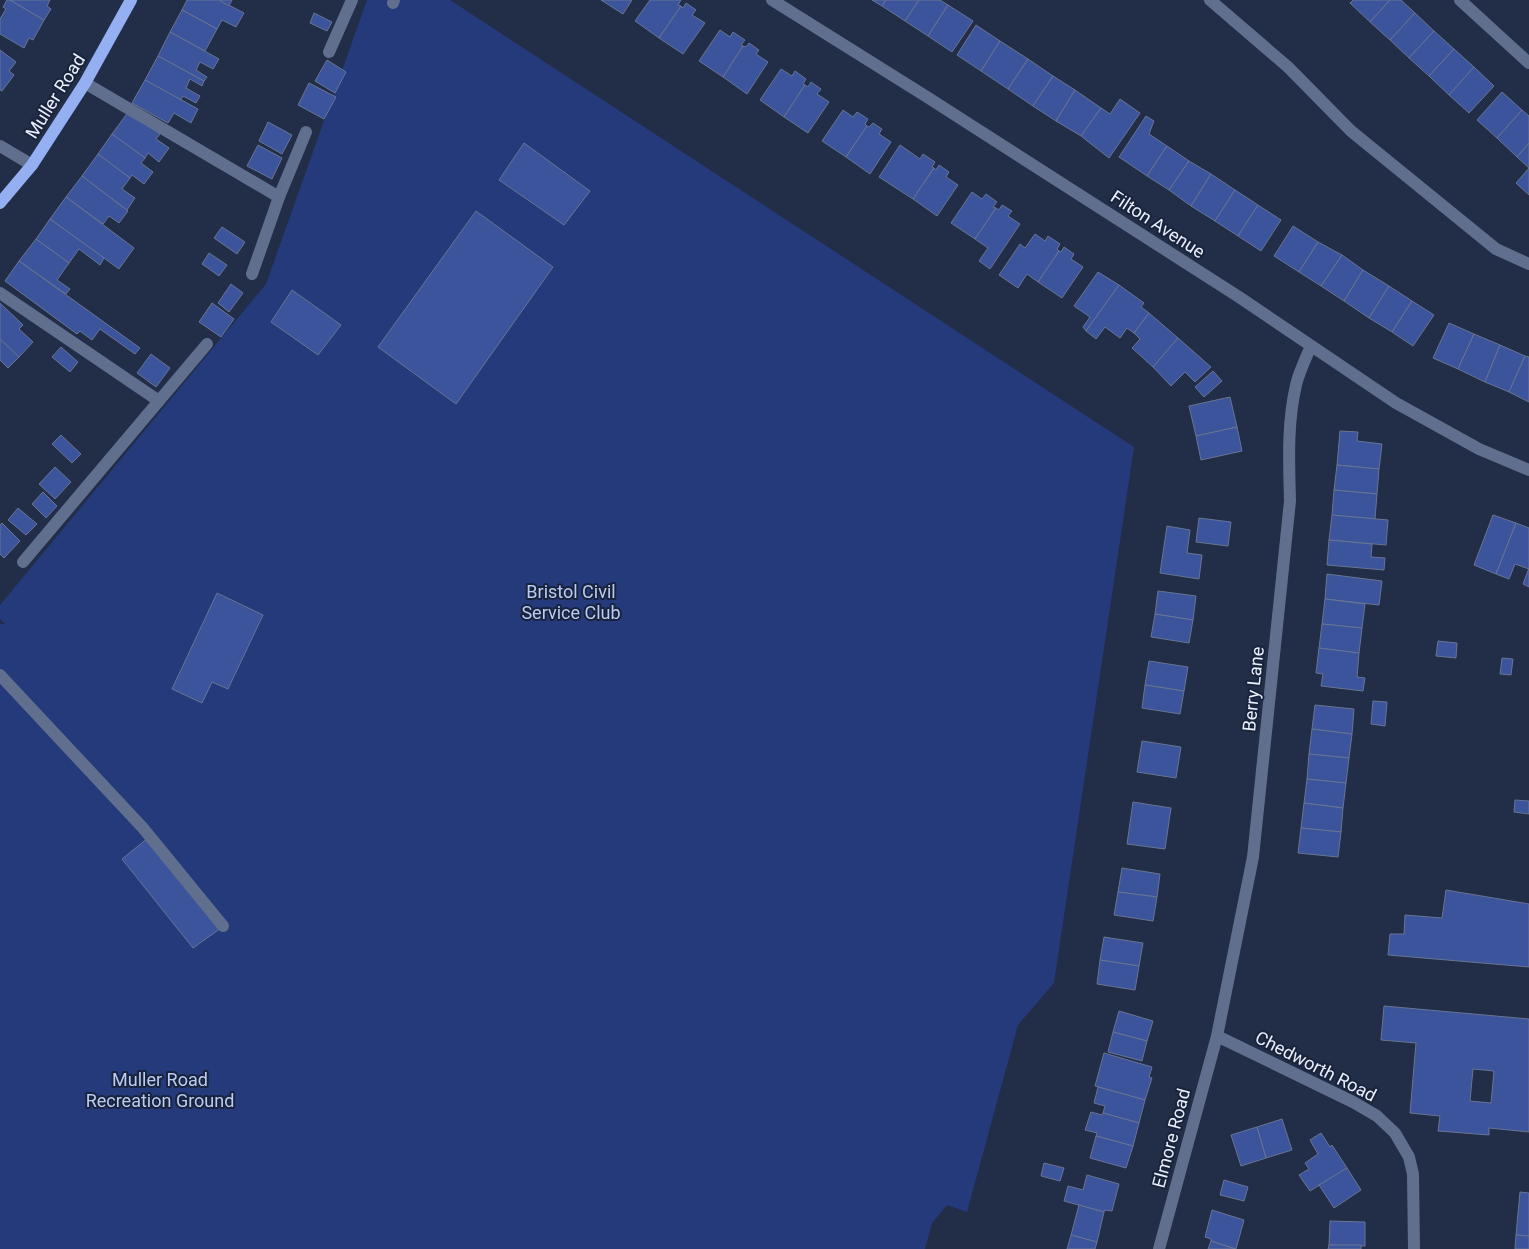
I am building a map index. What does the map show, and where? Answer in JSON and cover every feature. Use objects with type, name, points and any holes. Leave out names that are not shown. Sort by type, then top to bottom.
[{"type":"main road","name":"Muller Road","points":[[0,203],[32,165],[85,83],[131,0]]},
{"type":"street","points":[[329,52],[352,0]]},
{"type":"street","name":"Filton Avenue","points":[[772,0],[1034,165],[1396,403],[1479,449],[1529,470]]},
{"type":"street","points":[[1210,0],[1288,67],[1351,131],[1496,249],[1529,264]]},
{"type":"street","points":[[1460,0],[1529,63]]},
{"type":"street","points":[[85,83],[279,197]]},
{"type":"street","points":[[252,274],[279,197],[306,132]]},
{"type":"street","points":[[0,146],[32,165]]},
{"type":"street","points":[[0,293],[159,401]]},
{"type":"street","points":[[23,562],[207,344]]},
{"type":"street","name":"Berry Lane","points":[[1217,1036],[1253,857],[1290,501],[1289,422],[1296,383],[1311,346]]},
{"type":"street","points":[[0,675],[143,828],[223,926]]},
{"type":"street","name":"Elmore Road","points":[[1159,1249],[1217,1036]]},
{"type":"street","name":"Chedworth Road","points":[[1217,1036],[1353,1102],[1377,1116],[1395,1133],[1409,1157],[1413,1174],[1414,1249]]},
{"type":"green space","name":"Bristol Civil Service Club","points":[[367,0],[450,0],[1134,447],[1054,983],[1018,1025],[967,1212],[947,1205],[932,1223],[925,1249],[0,1249],[0,624],[5,624],[0,619],[0,605],[266,284]]},
{"type":"building","points":[[7,0],[44,20],[33,40],[29,38],[24,48],[0,34],[0,19],[6,9],[3,7]]},
{"type":"building","points":[[10,0],[50,0],[47,6],[51,9],[44,20]]},
{"type":"building","points":[[187,0],[219,0],[244,13],[236,27],[222,20],[217,29],[182,10]]},
{"type":"building","points":[[219,0],[232,0],[229,6]]},
{"type":"building","points":[[601,0],[632,0],[623,14]]},
{"type":"building","points":[[650,0],[681,0],[678,5],[681,6],[659,38],[635,21]]},
{"type":"building","points":[[872,0],[886,0],[882,6]]},
{"type":"building","points":[[886,0],[919,0],[905,21],[882,6]]},
{"type":"building","points":[[919,0],[940,0],[948,5],[928,36],[905,21]]},
{"type":"building","points":[[1353,0],[1390,0],[1370,22],[1350,3]]},
{"type":"building","points":[[1390,0],[1401,0],[1415,13],[1390,40],[1370,22]]},
{"type":"building","points":[[686,3],[696,10],[692,15],[705,23],[683,54],[659,38],[681,6],[683,8]]},
{"type":"building","points":[[948,5],[973,21],[952,52],[928,36]]},
{"type":"building","points":[[182,10],[217,29],[205,51],[170,32]]},
{"type":"building","points":[[314,13],[332,22],[327,31],[310,23]]},
{"type":"building","points":[[1415,13],[1434,31],[1409,58],[1390,40]]},
{"type":"building","points":[[976,25],[1000,41],[981,71],[957,55]]},
{"type":"building","points":[[720,30],[730,37],[733,32],[745,40],[723,77],[699,61]]},
{"type":"building","points":[[1434,31],[1454,49],[1429,76],[1409,58]]},
{"type":"building","points":[[170,32],[219,59],[213,69],[200,62],[196,70],[207,77],[204,81],[158,56]]},
{"type":"building","points":[[1000,41],[1028,59],[1008,89],[981,71]]},
{"type":"building","points":[[749,43],[759,50],[756,54],[768,62],[747,94],[723,77],[743,46],[746,47]]},
{"type":"building","points":[[1454,49],[1474,67],[1449,95],[1429,76]]},
{"type":"building","points":[[0,50],[16,62],[9,71],[14,75],[2,91],[0,90]]},
{"type":"building","points":[[158,56],[204,81],[202,86],[190,79],[186,88],[200,96],[196,103],[183,96],[181,100],[145,80]]},
{"type":"building","points":[[1028,59],[1053,76],[1033,106],[1008,89]]},
{"type":"building","points":[[327,60],[346,72],[335,93],[315,81]]},
{"type":"building","points":[[1474,67],[1494,86],[1469,113],[1449,95]]},
{"type":"building","points":[[781,69],[792,76],[795,71],[806,79],[803,84],[805,85],[784,117],[760,100]]},
{"type":"building","points":[[1053,76],[1075,90],[1056,121],[1033,106]]},
{"type":"building","points":[[145,80],[198,109],[191,123],[174,113],[168,123],[132,103]]},
{"type":"building","points":[[811,82],[821,89],[817,94],[829,102],[808,133],[784,117],[805,85],[808,87]]},
{"type":"building","points":[[309,83],[336,97],[324,119],[298,105]]},
{"type":"building","points":[[1075,90],[1101,108],[1081,136],[1056,121]]},
{"type":"building","points":[[1502,92],[1522,110],[1497,138],[1477,120]]},
{"type":"building","points":[[1120,99],[1140,113],[1109,158],[1081,136],[1101,108],[1110,114]]},
{"type":"building","points":[[843,110],[853,117],[857,112],[868,119],[865,124],[867,126],[846,157],[822,141]]},
{"type":"building","points":[[1522,110],[1529,116],[1529,143],[1517,157],[1497,138]]},
{"type":"building","points":[[129,111],[160,134],[156,139],[169,148],[159,162],[148,153],[145,158],[112,134]]},
{"type":"building","points":[[1146,116],[1154,121],[1149,134],[1167,146],[1147,176],[1119,157]]},
{"type":"building","points":[[268,122],[292,135],[282,154],[259,141]]},
{"type":"building","points":[[873,123],[882,129],[879,134],[891,142],[870,174],[846,157],[867,126],[869,127]]},
{"type":"building","points":[[112,134],[145,158],[141,163],[153,172],[144,184],[132,175],[130,178],[98,154]]},
{"type":"building","points":[[524,143],[590,191],[564,225],[499,180]]},
{"type":"building","points":[[1529,143],[1529,168],[1517,157]]},
{"type":"building","points":[[258,145],[282,158],[272,179],[247,166]]},
{"type":"building","points":[[900,145],[920,159],[923,154],[935,162],[932,167],[934,168],[913,199],[879,177]]},
{"type":"building","points":[[1167,146],[1189,161],[1169,190],[1147,176]]},
{"type":"building","points":[[98,154],[130,178],[122,189],[135,198],[127,210],[82,176]]},
{"type":"building","points":[[1189,161],[1211,174],[1191,206],[1169,190]]},
{"type":"building","points":[[939,165],[949,172],[946,177],[958,185],[937,216],[913,199],[934,168],[936,170]]},
{"type":"building","points":[[1529,168],[1529,195],[1516,183]]},
{"type":"building","points":[[1211,174],[1235,190],[1215,221],[1191,206]]},
{"type":"building","points":[[82,176],[128,211],[119,223],[109,216],[103,224],[66,197]]},
{"type":"building","points":[[1235,190],[1258,205],[1238,236],[1215,221]]},
{"type":"building","points":[[972,192],[982,199],[986,194],[997,202],[993,207],[996,208],[975,239],[951,223]]},
{"type":"building","points":[[66,197],[134,248],[119,269],[50,219]]},
{"type":"building","points":[[1002,205],[1012,211],[1008,216],[1020,224],[990,269],[979,261],[988,248],[975,239],[996,208],[999,210]]},
{"type":"building","points":[[1258,205],[1281,220],[1261,251],[1238,236]]},
{"type":"building","points":[[476,211],[553,267],[456,404],[378,347]]},
{"type":"building","points":[[50,219],[104,258],[100,265],[79,249],[69,263],[36,239]]},
{"type":"building","points":[[1293,226],[1318,242],[1299,272],[1274,256]]},
{"type":"building","points":[[222,227],[245,242],[237,254],[214,238]]},
{"type":"building","points":[[1035,234],[1045,241],[1048,236],[1060,244],[1057,249],[1059,251],[1038,282],[1027,274],[1018,288],[999,275],[1020,244],[1025,248]]},
{"type":"building","points":[[36,239],[69,263],[57,280],[70,289],[66,294],[19,261]]},
{"type":"building","points":[[1318,242],[1342,255],[1321,286],[1299,272]]},
{"type":"building","points":[[1064,247],[1074,254],[1071,259],[1083,267],[1062,298],[1038,282],[1059,251],[1061,252]]},
{"type":"building","points":[[209,253],[227,265],[219,276],[202,264]]},
{"type":"building","points":[[1342,255],[1363,270],[1344,301],[1321,286]]},
{"type":"building","points":[[19,261],[140,348],[135,354],[100,329],[92,340],[80,331],[77,334],[5,281]]},
{"type":"building","points":[[1363,270],[1389,286],[1369,318],[1344,301]]},
{"type":"building","points":[[1098,272],[1119,285],[1086,331],[1083,327],[1090,317],[1074,306]]},
{"type":"building","points":[[231,284],[243,293],[229,312],[218,303]]},
{"type":"building","points":[[1119,285],[1144,303],[1141,307],[1149,313],[1134,333],[1127,328],[1120,338],[1105,327],[1096,339],[1086,331]]},
{"type":"building","points":[[1389,286],[1412,301],[1392,332],[1369,318]]},
{"type":"building","points":[[292,290],[341,325],[318,355],[271,322]]},
{"type":"building","points":[[1412,301],[1434,315],[1413,346],[1392,332]]},
{"type":"building","points":[[0,303],[23,325],[19,329],[33,342],[19,357],[0,339]]},
{"type":"building","points":[[212,303],[234,319],[221,337],[199,322]]},
{"type":"building","points":[[1149,313],[1178,338],[1153,367],[1132,348],[1140,339],[1134,333]]},
{"type":"building","points":[[1449,323],[1474,334],[1458,369],[1433,358]]},
{"type":"building","points":[[1474,334],[1500,345],[1485,382],[1458,369]]},
{"type":"building","points":[[1178,338],[1211,367],[1195,382],[1185,372],[1171,386],[1153,367]]},
{"type":"building","points":[[0,339],[19,357],[8,368],[0,360]]},
{"type":"building","points":[[1500,345],[1525,356],[1509,392],[1485,382]]},
{"type":"building","points":[[61,347],[78,362],[70,372],[52,357]]},
{"type":"building","points":[[151,354],[170,368],[156,387],[137,373]]},
{"type":"building","points":[[1525,356],[1529,357],[1529,402],[1509,392]]},
{"type":"building","points":[[1213,371],[1222,381],[1204,397],[1195,387]]},
{"type":"building","points":[[1230,397],[1237,427],[1196,436],[1189,406]]},
{"type":"building","points":[[1237,427],[1242,451],[1201,460],[1196,436]]},
{"type":"building","points":[[1340,431],[1358,432],[1357,441],[1382,444],[1379,469],[1337,465]]},
{"type":"building","points":[[61,435],[81,454],[72,463],[52,444]]},
{"type":"building","points":[[1337,465],[1379,469],[1377,494],[1334,490]]},
{"type":"building","points":[[55,467],[71,482],[55,499],[39,484]]},
{"type":"building","points":[[1334,490],[1377,494],[1375,519],[1332,515]]},
{"type":"building","points":[[43,492],[57,506],[46,518],[32,504]]},
{"type":"building","points":[[18,508],[37,524],[26,535],[8,520]]},
{"type":"building","points":[[1332,515],[1388,520],[1386,545],[1329,540]]},
{"type":"building","points":[[1493,515],[1516,523],[1496,574],[1474,565]]},
{"type":"building","points":[[1199,518],[1231,522],[1228,546],[1196,542]]},
{"type":"building","points":[[2,523],[20,541],[4,558],[0,554],[0,525]]},
{"type":"building","points":[[1516,523],[1529,528],[1529,569],[1515,564],[1509,579],[1496,574]]},
{"type":"building","points":[[1167,526],[1190,530],[1187,553],[1202,555],[1199,579],[1160,573]]},
{"type":"building","points":[[1329,540],[1372,544],[1371,557],[1385,558],[1384,570],[1327,565]]},
{"type":"building","points":[[1529,568],[1529,587],[1523,584]]},
{"type":"building","points":[[1327,574],[1382,581],[1379,605],[1325,599]]},
{"type":"building","points":[[1158,591],[1196,596],[1193,620],[1155,614]]},
{"type":"building","points":[[217,593],[263,615],[228,689],[212,682],[202,703],[172,689]]},
{"type":"building","points":[[1325,599],[1365,604],[1362,628],[1322,624]]},
{"type":"building","points":[[1155,614],[1193,620],[1189,643],[1151,637]]},
{"type":"building","points":[[1322,624],[1362,628],[1359,653],[1319,648]]},
{"type":"building","points":[[1438,641],[1457,643],[1456,658],[1436,656]]},
{"type":"building","points":[[1319,648],[1359,653],[1357,677],[1365,678],[1363,691],[1321,686],[1323,674],[1316,673]]},
{"type":"building","points":[[1502,658],[1513,659],[1511,675],[1500,674]]},
{"type":"building","points":[[1149,661],[1188,667],[1184,691],[1145,685]]},
{"type":"building","points":[[1145,685],[1184,691],[1180,714],[1142,708]]},
{"type":"building","points":[[1373,701],[1387,702],[1385,726],[1371,724]]},
{"type":"building","points":[[1315,705],[1354,709],[1352,734],[1312,729]]},
{"type":"building","points":[[1312,729],[1352,734],[1349,758],[1309,754]]},
{"type":"building","points":[[1142,741],[1181,747],[1176,778],[1137,772]]},
{"type":"building","points":[[1309,754],[1349,758],[1346,783],[1307,779]]},
{"type":"building","points":[[1307,779],[1346,783],[1343,808],[1304,803]]},
{"type":"building","points":[[1515,800],[1529,801],[1529,814],[1514,812]]},
{"type":"building","points":[[1133,802],[1171,808],[1165,849],[1127,844]]},
{"type":"building","points":[[1304,803],[1343,808],[1341,832],[1301,828]]},
{"type":"building","points":[[1301,828],[1341,832],[1338,857],[1298,853]]},
{"type":"building","points":[[148,838],[221,928],[193,948],[122,859]]},
{"type":"building","points":[[1122,868],[1160,874],[1157,897],[1118,892]]},
{"type":"building","points":[[1446,890],[1529,904],[1529,967],[1388,955],[1390,934],[1404,934],[1405,915],[1442,918]]},
{"type":"building","points":[[1118,892],[1157,897],[1153,921],[1114,915]]},
{"type":"building","points":[[1104,937],[1143,943],[1139,966],[1100,960]]},
{"type":"building","points":[[1100,960],[1139,966],[1135,990],[1097,984]]},
{"type":"building","points":[[1384,1006],[1529,1019],[1529,1132],[1489,1128],[1489,1135],[1438,1131],[1440,1116],[1410,1113],[1416,1043],[1381,1040]],"holes":[[[1473,1069],[1494,1071],[1491,1103],[1470,1101]]]},
{"type":"building","points":[[1119,1011],[1153,1021],[1147,1041],[1113,1032]]},
{"type":"building","points":[[1113,1032],[1147,1041],[1142,1061],[1108,1052]]},
{"type":"building","points":[[1104,1053],[1152,1067],[1149,1077],[1152,1078],[1145,1100],[1095,1086]]},
{"type":"building","points":[[1098,1087],[1145,1100],[1139,1123],[1103,1113],[1105,1106],[1094,1103]]},
{"type":"building","points":[[1091,1112],[1102,1115],[1103,1113],[1139,1123],[1133,1146],[1096,1136],[1097,1133],[1085,1130]]},
{"type":"building","points":[[1282,1119],[1292,1150],[1266,1158],[1257,1127]]},
{"type":"building","points":[[1257,1127],[1266,1158],[1241,1166],[1231,1135]]},
{"type":"building","points":[[1321,1133],[1330,1147],[1332,1145],[1347,1168],[1310,1191],[1299,1175],[1309,1169],[1305,1163],[1318,1154],[1310,1140]]},
{"type":"building","points":[[1096,1136],[1133,1146],[1126,1168],[1090,1158]]},
{"type":"building","points":[[1044,1163],[1064,1168],[1060,1181],[1041,1176]]},
{"type":"building","points":[[1347,1168],[1361,1190],[1334,1208],[1319,1185]]},
{"type":"building","points":[[1087,1175],[1119,1184],[1112,1211],[1105,1210],[1104,1212],[1064,1201],[1068,1186],[1083,1190]]},
{"type":"building","points":[[1224,1180],[1248,1187],[1244,1201],[1220,1195]]},
{"type":"building","points":[[1520,1192],[1529,1193],[1529,1236],[1516,1235]]},
{"type":"building","points":[[1079,1205],[1104,1212],[1097,1242],[1071,1235]]},
{"type":"building","points":[[1212,1210],[1244,1220],[1236,1249],[1211,1241],[1211,1239],[1205,1237]]},
{"type":"building","points":[[1330,1221],[1365,1222],[1365,1246],[1329,1245]]},
{"type":"building","points":[[1071,1235],[1097,1242],[1095,1249],[1067,1249]]},
{"type":"building","points":[[1516,1235],[1529,1236],[1529,1249],[1515,1249]]},
{"type":"building","points":[[1211,1241],[1235,1249],[1208,1249]]},
{"type":"building","points":[[1329,1245],[1361,1245],[1361,1249],[1328,1249]]},
{"type":"park label","name":"Muller Road Recreation Ground","points":[[160,1089]]}]
